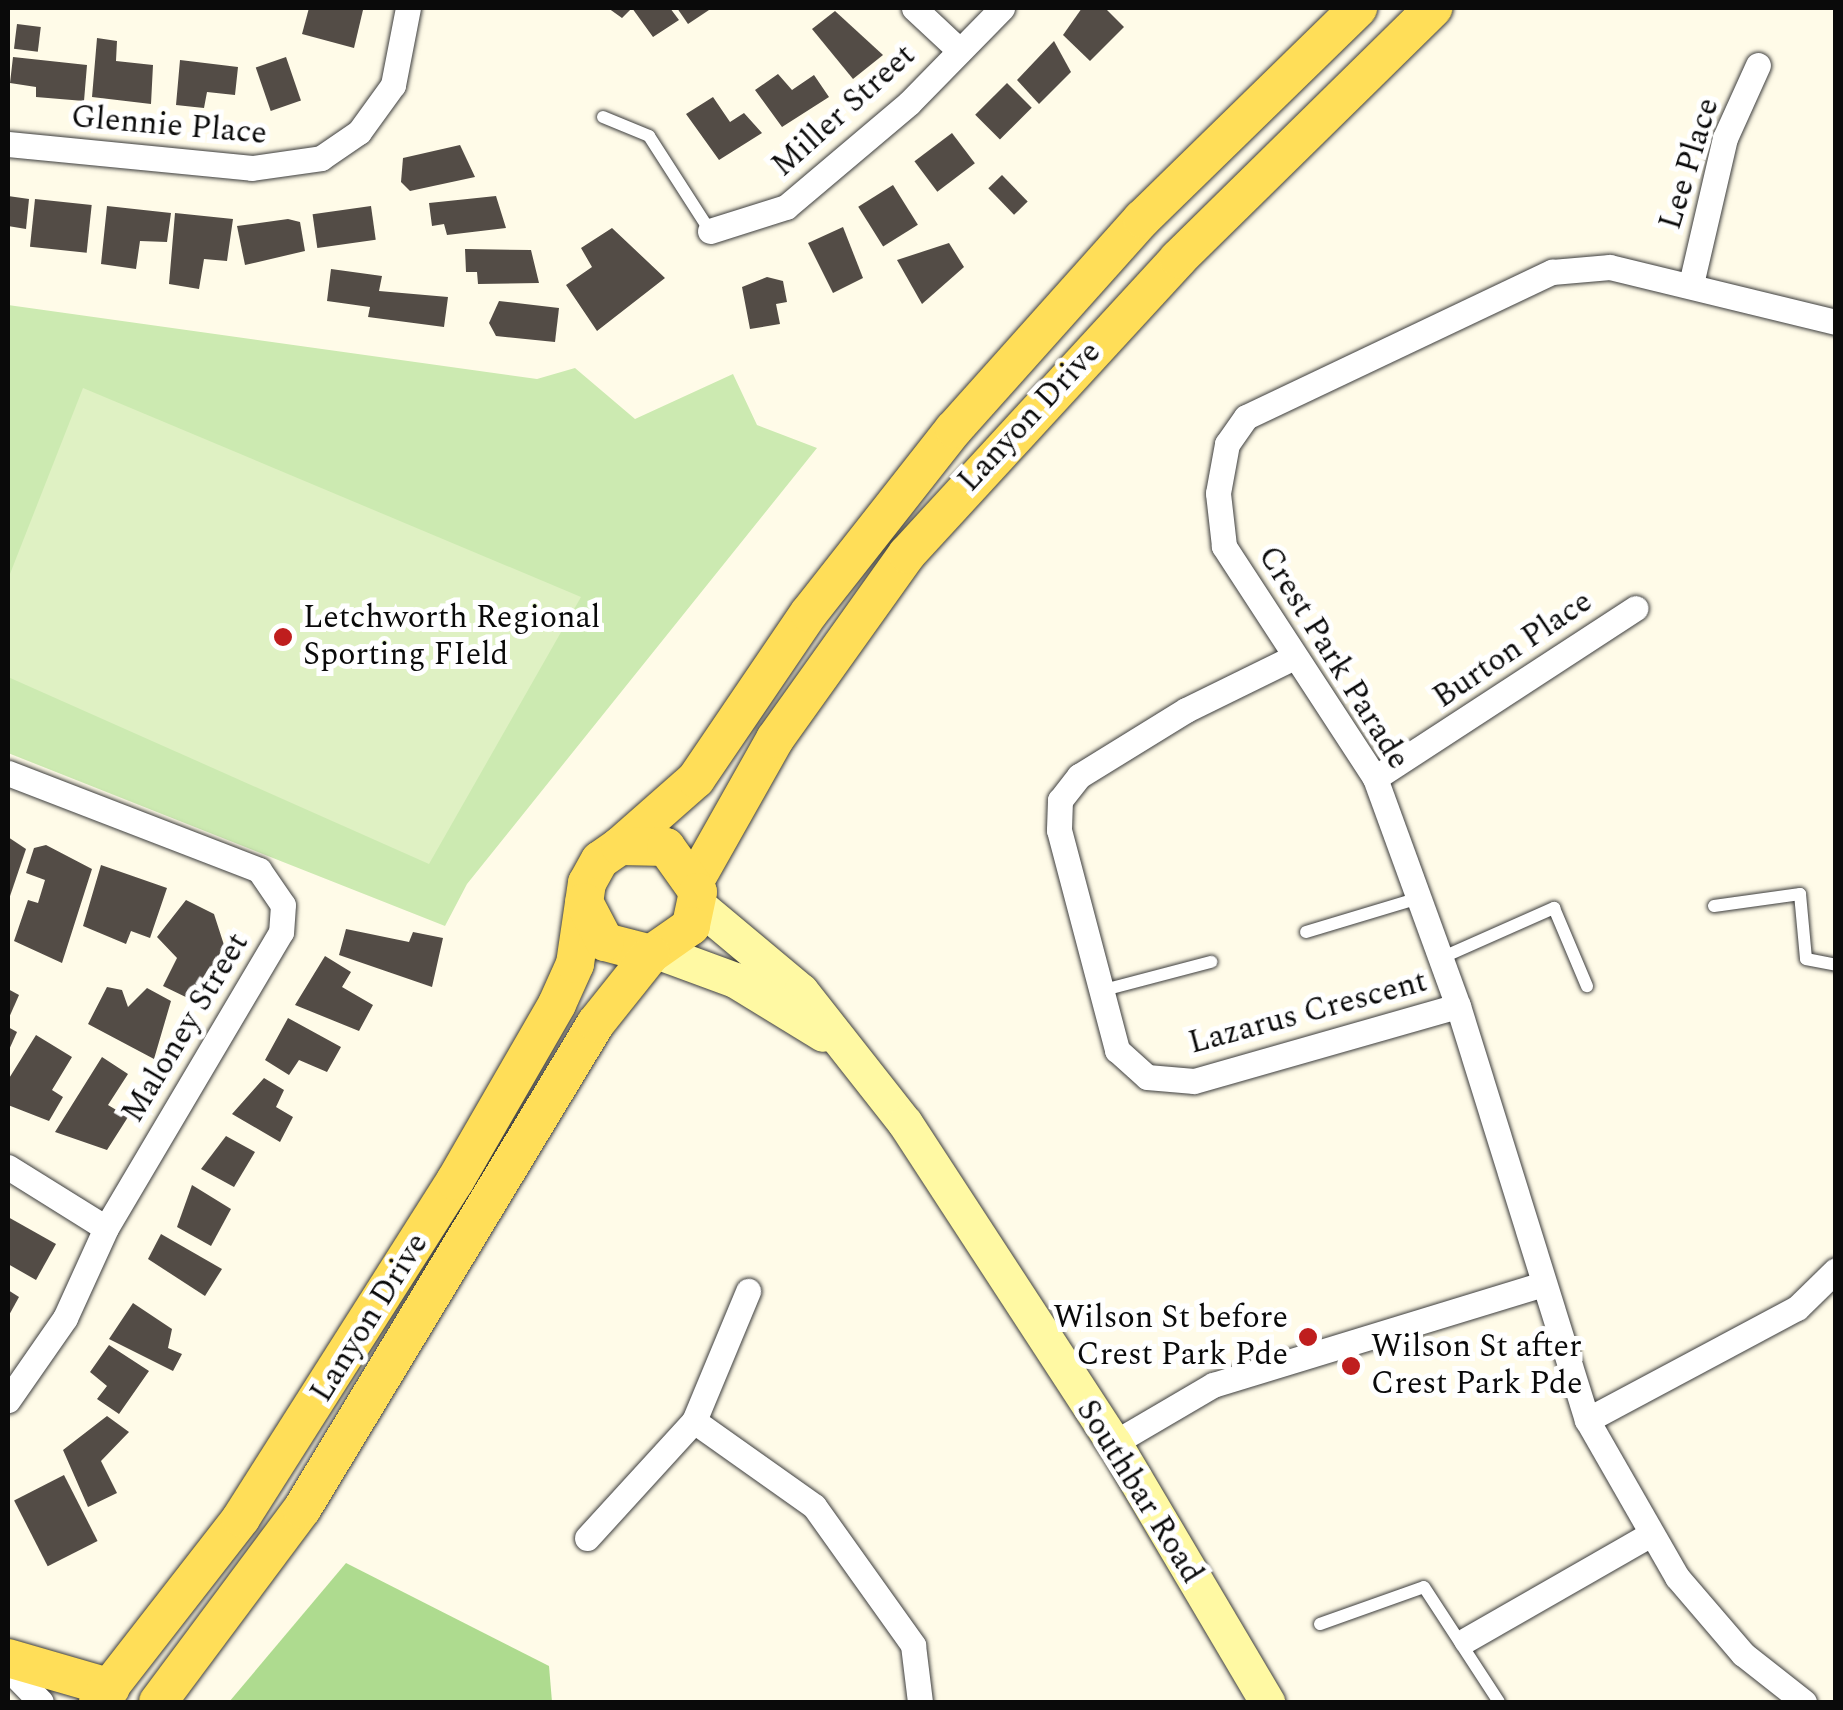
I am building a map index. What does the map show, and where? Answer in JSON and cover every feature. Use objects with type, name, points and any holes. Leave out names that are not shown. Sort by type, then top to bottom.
[{"type":"main road","name":"Lanyon Drive","points":[[620,846],[696,779],[809,613],[954,429],[1142,219],[1358,8]]},
{"type":"main road","name":"Lanyon Drive","points":[[697,893],[775,739],[906,554],[1178,259],[1434,8]]},
{"type":"main road","points":[[620,846],[666,847],[697,893],[691,926],[655,953],[605,942],[584,902],[600,860],[620,846]]},
{"type":"main road","name":"Southbar Road","points":[[697,893],[801,991],[833,1040],[905,1124],[1114,1443],[1267,1702]]},
{"type":"main road","name":"Lanyon Drive","points":[[104,1695],[241,1518],[396,1280],[557,1004],[584,902]]},
{"type":"main road","name":"Lanyon Drive","points":[[158,1702],[302,1508],[596,1024],[655,953]]},
{"type":"main road","name":"Southbar Road","points":[[655,953],[735,980],[833,1040]]},
{"type":"main road","points":[[8,1658],[104,1695]]},
{"type":"street","name":"Glennie Place","points":[[8,144],[252,168],[321,158],[360,132],[393,85],[408,8]]},
{"type":"street","points":[[914,8],[959,50]]},
{"type":"street","name":"Miller Street","points":[[710,232],[786,207],[1002,8]]},
{"type":"street","name":"Lee Place","points":[[1691,284],[1725,138],[1758,64]]},
{"type":"street","name":"Crest Park Parade","points":[[1804,1702],[1743,1654],[1651,1534],[1586,1420],[1541,1285],[1458,1006],[1375,778],[1292,658],[1224,546],[1218,493],[1227,444],[1246,416],[1552,272],[1610,267],[1836,322]]},
{"type":"street","name":"Burton Place","points":[[1375,778],[1636,608]]},
{"type":"street","name":"Lazarus Crescent","points":[[1292,658],[1186,710],[1079,776],[1060,800],[1058,830],[1117,1050],[1147,1077],[1194,1081],[1458,1006]]},
{"type":"street","name":"Maloney Street","points":[[8,774],[259,870],[282,905],[280,932],[106,1228],[65,1318],[8,1400]]},
{"type":"street","points":[[8,1167],[106,1228]]},
{"type":"street","points":[[1586,1420],[1797,1308],[1836,1270]]},
{"type":"street","points":[[1114,1443],[1213,1385],[1541,1285]]},
{"type":"street","points":[[587,1538],[694,1420],[748,1291]]},
{"type":"street","points":[[694,1420],[814,1506],[913,1645],[920,1702]]},
{"type":"street","points":[[1466,1640],[1651,1534]]},
{"type":"street","points":[[8,1668],[41,1702]]},
{"type":"lane","points":[[603,117],[649,136],[710,232]]},
{"type":"lane","points":[[1714,906],[1800,894],[1806,959],[1836,964]]},
{"type":"lane","points":[[1306,932],[1419,898]]},
{"type":"lane","points":[[1440,958],[1554,908],[1587,986]]},
{"type":"lane","points":[[1104,990],[1211,962]]},
{"type":"lane","points":[[1320,1624],[1424,1587],[1466,1640],[1499,1702]]},
{"type":"green space","points":[[8,305],[537,379],[575,368],[635,419],[733,374],[757,425],[817,448],[467,884],[445,926],[8,753]]},
{"type":"green space","name":"Letchworth Regional Sporting FIeld","points":[[83,388],[581,597],[429,864],[8,677],[8,579]]},
{"type":"green space","points":[[346,1563],[549,1666],[552,1702],[229,1702]]},
{"type":"building","points":[[309,8],[363,10],[354,48],[302,34]]},
{"type":"building","points":[[608,8],[632,8],[622,18]]},
{"type":"building","points":[[632,8],[670,8],[679,20],[653,37]]},
{"type":"building","points":[[677,8],[712,8],[688,24]]},
{"type":"building","points":[[1082,8],[1105,8],[1124,27],[1090,61],[1063,35]]},
{"type":"building","points":[[835,11],[883,55],[853,79],[812,29]]},
{"type":"building","points":[[17,24],[41,27],[38,52],[14,49]]},
{"type":"building","points":[[97,38],[117,41],[116,61],[153,65],[151,104],[92,97]]},
{"type":"building","points":[[1054,41],[1071,72],[1039,104],[1017,80]]},
{"type":"building","points":[[13,57],[87,65],[84,101],[36,97],[36,87],[10,83]]},
{"type":"building","points":[[286,57],[301,100],[271,111],[256,67]]},
{"type":"building","points":[[180,60],[238,67],[235,95],[207,92],[204,108],[176,105]]},
{"type":"building","points":[[778,74],[792,90],[814,75],[829,97],[782,127],[755,90]]},
{"type":"building","points":[[1007,83],[1032,108],[1000,140],[975,115]]},
{"type":"building","points":[[713,97],[730,122],[744,113],[762,133],[719,160],[686,114]]},
{"type":"building","points":[[952,133],[975,163],[937,192],[914,161]]},
{"type":"building","points":[[460,145],[475,177],[410,191],[401,182],[403,158]]},
{"type":"building","points":[[1002,175],[1028,202],[1014,215],[988,188]]},
{"type":"building","points":[[893,185],[918,225],[883,247],[858,207]]},
{"type":"building","points":[[8,196],[29,199],[26,229],[8,226]]},
{"type":"building","points":[[496,196],[506,228],[447,235],[444,224],[432,226],[429,203]]},
{"type":"building","points":[[35,199],[92,205],[87,253],[30,247]]},
{"type":"building","points":[[107,206],[171,213],[167,242],[140,241],[136,269],[101,264]]},
{"type":"building","points":[[371,206],[376,240],[317,248],[313,214]]},
{"type":"building","points":[[175,213],[233,219],[227,261],[204,259],[199,289],[169,284]]},
{"type":"building","points":[[288,219],[300,222],[305,251],[245,265],[237,226]]},
{"type":"building","points":[[843,227],[863,278],[833,293],[808,243]]},
{"type":"building","points":[[612,228],[665,278],[597,331],[566,285],[592,267],[581,248]]},
{"type":"building","points":[[949,243],[964,267],[922,304],[897,260]]},
{"type":"building","points":[[465,249],[531,250],[539,283],[478,284],[477,272],[466,272]]},
{"type":"building","points":[[331,269],[382,276],[379,291],[448,297],[444,327],[368,317],[370,307],[327,301]]},
{"type":"building","points":[[767,277],[783,281],[787,302],[776,304],[780,324],[750,329],[742,287]]},
{"type":"building","points":[[499,301],[559,308],[555,342],[496,336],[489,323]]},
{"type":"building","points":[[8,837],[26,849],[8,902]]},
{"type":"building","points":[[46,845],[92,869],[62,963],[14,941],[28,900],[38,903],[45,880],[26,873],[34,848]]},
{"type":"building","points":[[101,865],[167,888],[150,938],[131,931],[126,944],[83,926]]},
{"type":"building","points":[[186,900],[214,914],[224,945],[196,1002],[163,986],[177,958],[157,937]]},
{"type":"building","points":[[346,929],[409,942],[413,932],[443,938],[432,987],[339,955]]},
{"type":"building","points":[[325,956],[351,972],[342,987],[373,1005],[359,1031],[295,1005]]},
{"type":"building","points":[[107,987],[122,990],[128,1007],[147,988],[171,1001],[154,1059],[88,1024]]},
{"type":"building","points":[[8,989],[19,995],[8,1020]]},
{"type":"building","points":[[288,1018],[341,1047],[327,1072],[299,1060],[289,1075],[265,1060]]},
{"type":"building","points":[[8,1027],[17,1032],[8,1052]]},
{"type":"building","points":[[36,1035],[72,1057],[52,1090],[63,1097],[49,1121],[8,1105],[8,1080]]},
{"type":"building","points":[[102,1057],[128,1074],[108,1105],[128,1117],[107,1150],[55,1132]]},
{"type":"building","points":[[264,1078],[284,1090],[276,1107],[293,1117],[280,1142],[232,1114]]},
{"type":"building","points":[[226,1136],[255,1152],[234,1187],[201,1169]]},
{"type":"building","points":[[192,1185],[231,1209],[211,1246],[177,1227]]},
{"type":"building","points":[[8,1217],[56,1244],[36,1280],[8,1264]]},
{"type":"building","points":[[161,1234],[222,1269],[205,1296],[148,1259]]},
{"type":"building","points":[[8,1290],[19,1297],[8,1317]]},
{"type":"building","points":[[133,1303],[172,1329],[168,1348],[182,1354],[173,1371],[109,1339]]},
{"type":"building","points":[[109,1345],[149,1371],[119,1414],[97,1399],[107,1386],[90,1372]]},
{"type":"building","points":[[107,1416],[129,1432],[101,1461],[117,1493],[88,1507],[63,1450]]},
{"type":"building","points":[[64,1475],[98,1541],[48,1566],[14,1500]]},
{"type":"place","name":"Letchworth Regional Sporting FIeld","points":[[283,637]]},
{"type":"place","name":"Wilson St before Crest Park Pde","points":[[1308,1337]]},
{"type":"place","name":"Wilson St after Crest Park Pde","points":[[1351,1366]]}]
